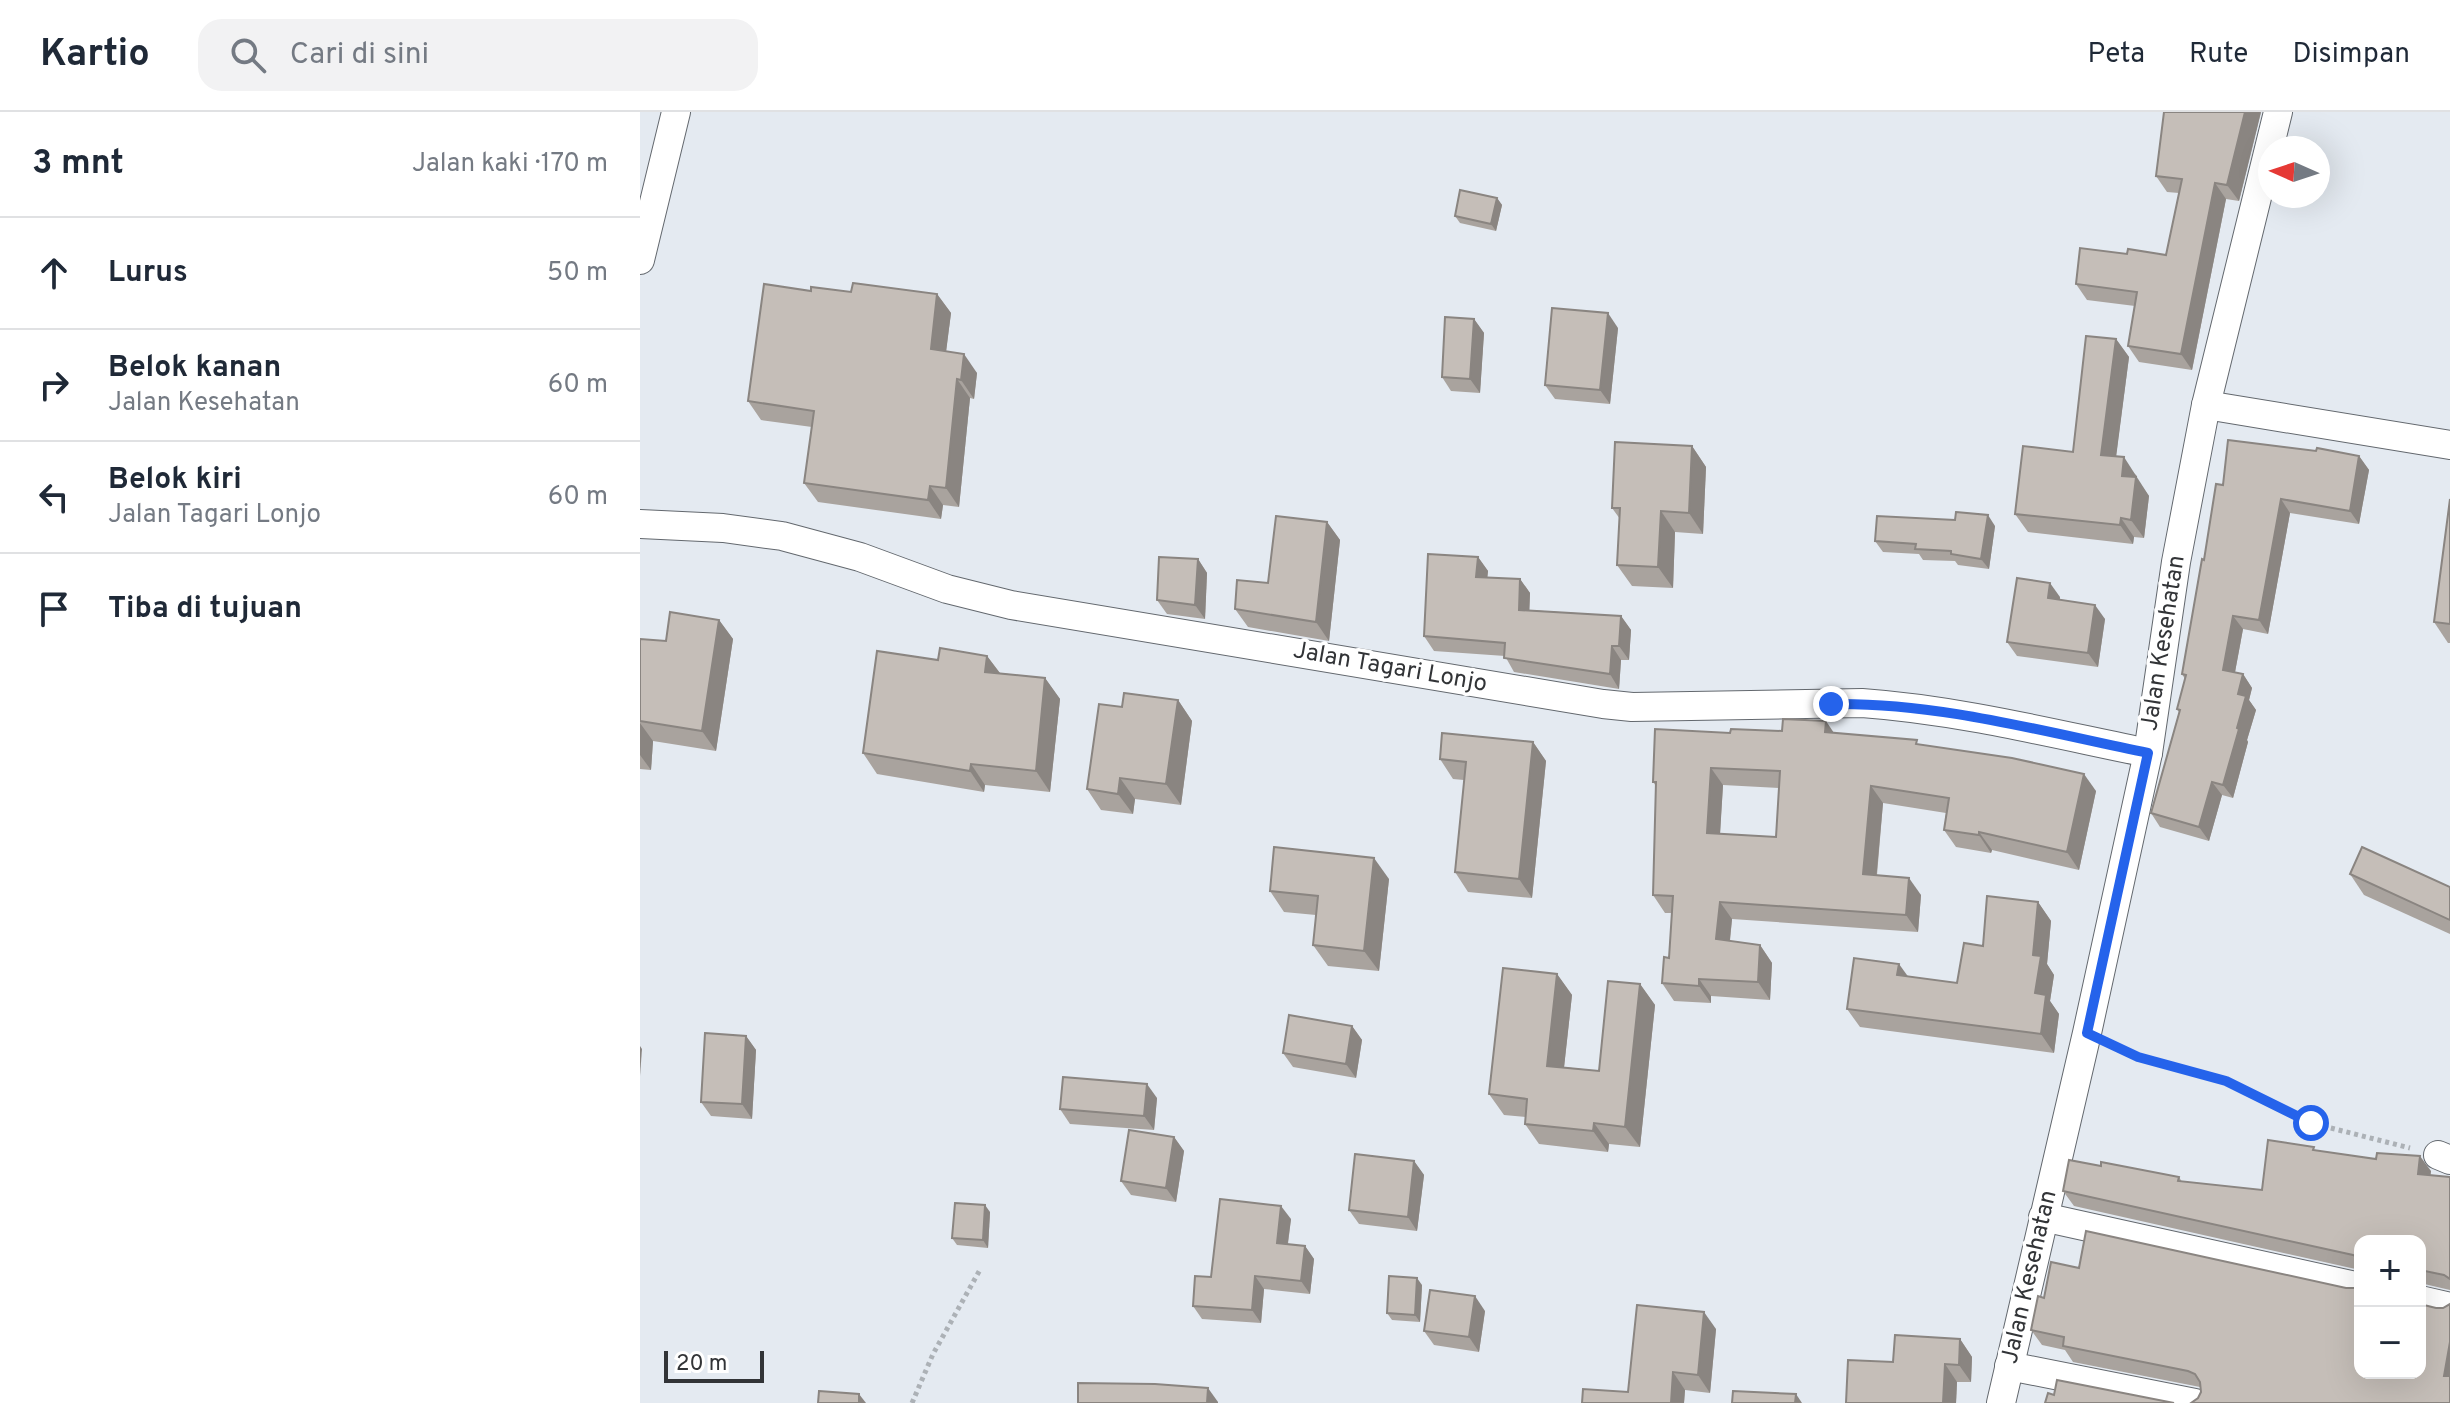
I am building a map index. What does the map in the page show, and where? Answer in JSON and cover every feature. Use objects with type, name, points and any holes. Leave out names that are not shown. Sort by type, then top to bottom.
[{"type":"street","points":[[640,260],[676,112]]},
{"type":"street","name":"Jalan Kesehatan","points":[[2001,1403],[2148,753],[2176,562],[2206,405],[2278,112]]},
{"type":"street","points":[[2206,405],[2450,445]]},
{"type":"street","name":"Jalan Tagari Lonjo","points":[[640,524],[723,528],[782,536],[860,557],[947,589],[1011,605],[1603,704],[1632,707],[1862,703],[1898,706],[1935,710],[2148,753]]},
{"type":"street","points":[[2043,1217],[2354,1286]]},
{"type":"street","points":[[2426,1301],[2450,1307]]},
{"type":"street","points":[[2009,1366],[2195,1403]]},
{"type":"path","points":[[2087,1033],[2138,1057],[2226,1081],[2311,1123],[2444,1158]]},
{"type":"path","points":[[912,1403],[933,1354],[981,1268]]},
{"type":"building","points":[[2164,112],[2245,112],[2227,185],[2215,183],[2181,354],[2128,346],[2137,292],[2076,284],[2080,248],[2127,254],[2128,249],[2166,255],[2182,179],[2156,176]]},
{"type":"building","points":[[1460,190],[1497,198],[1491,224],[1455,216]]},
{"type":"building","points":[[853,283],[937,294],[931,349],[964,354],[961,380],[957,379],[946,488],[930,486],[928,500],[804,483],[814,411],[748,401],[764,284],[811,291],[811,287],[851,292]]},
{"type":"building","points":[[1552,308],[1608,313],[1600,390],[1545,385]]},
{"type":"building","points":[[1445,317],[1474,319],[1470,379],[1442,377]]},
{"type":"building","points":[[2086,336],[2116,339],[2101,455],[2124,457],[2122,476],[2136,477],[2131,520],[2121,518],[2120,525],[2015,514],[2023,446],[2073,452]]},
{"type":"building","points":[[2228,440],[2316,451],[2317,448],[2359,456],[2350,511],[2281,499],[2259,620],[2233,616],[2223,670],[2243,674],[2238,694],[2246,696],[2223,785],[2212,782],[2199,827],[2151,813],[2180,710],[2177,709],[2186,675],[2182,674],[2202,559],[2216,484],[2223,485]]},
{"type":"building","points":[[1615,442],[1692,446],[1689,513],[1661,511],[1658,567],[1617,565],[1620,508],[1612,508]]},
{"type":"building","points":[[2450,499],[2450,624],[2434,622]]},
{"type":"building","points":[[1956,512],[1988,515],[1981,559],[1951,554],[1951,551],[1915,549],[1916,544],[1875,541],[1877,516],[1955,520]]},
{"type":"building","points":[[1276,516],[1327,522],[1316,622],[1235,609],[1237,580],[1268,583]]},
{"type":"building","points":[[1428,554],[1478,557],[1476,577],[1520,579],[1519,610],[1621,616],[1619,646],[1612,646],[1610,674],[1504,658],[1505,643],[1424,636]]},
{"type":"building","points":[[1159,557],[1198,559],[1195,605],[1157,600]]},
{"type":"building","points":[[2017,578],[2050,583],[2048,598],[2095,605],[2088,653],[2007,642]]},
{"type":"building","points":[[670,612],[719,620],[702,731],[640,721],[640,639],[666,641]]},
{"type":"building","points":[[940,648],[987,656],[985,672],[1045,678],[1036,771],[971,764],[970,771],[863,753],[877,651],[938,660]]},
{"type":"building","points":[[1124,693],[1178,700],[1166,784],[1120,778],[1118,794],[1087,789],[1099,704],[1122,707]]},
{"type":"building","points":[[1783,719],[1826,721],[1825,732],[1917,740],[1916,744],[2012,758],[2084,774],[2067,852],[1979,832],[1979,835],[1944,830],[1949,798],[1871,786],[1863,874],[1909,878],[1906,915],[1720,902],[1716,939],[1760,945],[1758,982],[1699,979],[1699,986],[1662,983],[1664,957],[1669,958],[1673,896],[1653,895],[1655,729],[1730,733],[1731,729],[1782,731]],"holes":[[[1711,768],[1780,771],[1776,837],[1707,833]]]},
{"type":"building","points":[[1442,733],[1533,742],[1519,879],[1455,872],[1466,762],[1440,759]]},
{"type":"building","points":[[1274,847],[1374,858],[1364,951],[1313,945],[1318,896],[1270,891]]},
{"type":"building","points":[[2362,847],[2450,887],[2450,920],[2350,874]]},
{"type":"building","points":[[1987,896],[2038,902],[2033,955],[2041,956],[2035,993],[2046,995],[2041,1034],[1847,1009],[1854,958],[1899,964],[1897,975],[1957,983],[1964,943],[1983,946]]},
{"type":"building","points":[[1503,968],[1557,974],[1547,1066],[1599,1071],[1608,981],[1640,984],[1625,1127],[1594,1123],[1593,1131],[1525,1124],[1527,1099],[1489,1094]]},
{"type":"building","points":[[1289,1015],[1352,1026],[1346,1064],[1283,1053]]},
{"type":"building","points":[[705,1033],[746,1036],[742,1104],[701,1102]]},
{"type":"building","points":[[1063,1077],[1147,1084],[1144,1116],[1060,1109]]},
{"type":"building","points":[[1129,1130],[1174,1137],[1166,1188],[1121,1181]]},
{"type":"building","points":[[2268,1140],[2376,1159],[2377,1153],[2420,1156],[2418,1174],[2450,1177],[2450,1279],[2426,1271],[2426,1235],[2354,1235],[2354,1256],[2063,1191],[2069,1160],[2101,1166],[2101,1162],[2179,1177],[2178,1181],[2262,1190]]},
{"type":"building","points":[[1355,1154],[1414,1161],[1408,1217],[1349,1210]]},
{"type":"building","points":[[1220,1199],[1281,1206],[1277,1243],[1305,1246],[1301,1281],[1255,1276],[1252,1310],[1193,1306],[1195,1276],[1211,1277]]},
{"type":"building","points":[[955,1203],[985,1205],[983,1240],[952,1238]]},
{"type":"building","points":[[2086,1231],[2354,1288],[2354,1379],[2426,1379],[2426,1306],[2443,1308],[2450,1304],[2450,1342],[2444,1376],[2450,1376],[2450,1403],[2191,1403],[2201,1392],[2195,1374],[2063,1346],[2064,1337],[2031,1330],[2038,1296],[2044,1298],[2051,1262],[2079,1268]]},
{"type":"building","points":[[1389,1276],[1417,1278],[1415,1315],[1387,1313]]},
{"type":"building","points":[[1430,1290],[1475,1296],[1469,1337],[1424,1331]]},
{"type":"building","points":[[1637,1305],[1704,1312],[1698,1375],[1673,1372],[1671,1403],[1582,1403],[1583,1389],[1628,1392]]},
{"type":"building","points":[[1895,1335],[1960,1339],[1959,1365],[1945,1364],[1943,1403],[1846,1403],[1848,1360],[1893,1362]]},
{"type":"building","points":[[2057,1380],[2174,1403],[2045,1403],[2048,1393],[2054,1395]]},
{"type":"building","points":[[1078,1383],[1208,1388],[1207,1403],[1078,1403]]},
{"type":"building","points":[[819,1391],[859,1394],[859,1403],[818,1403]]},
{"type":"building","points":[[1733,1391],[1796,1394],[1795,1403],[1732,1403]]},
{"type":"route","points":[[1831,704],[1862,703],[1935,710],[2148,753],[2087,1033],[2138,1057],[2226,1081],[2311,1123]]}]
